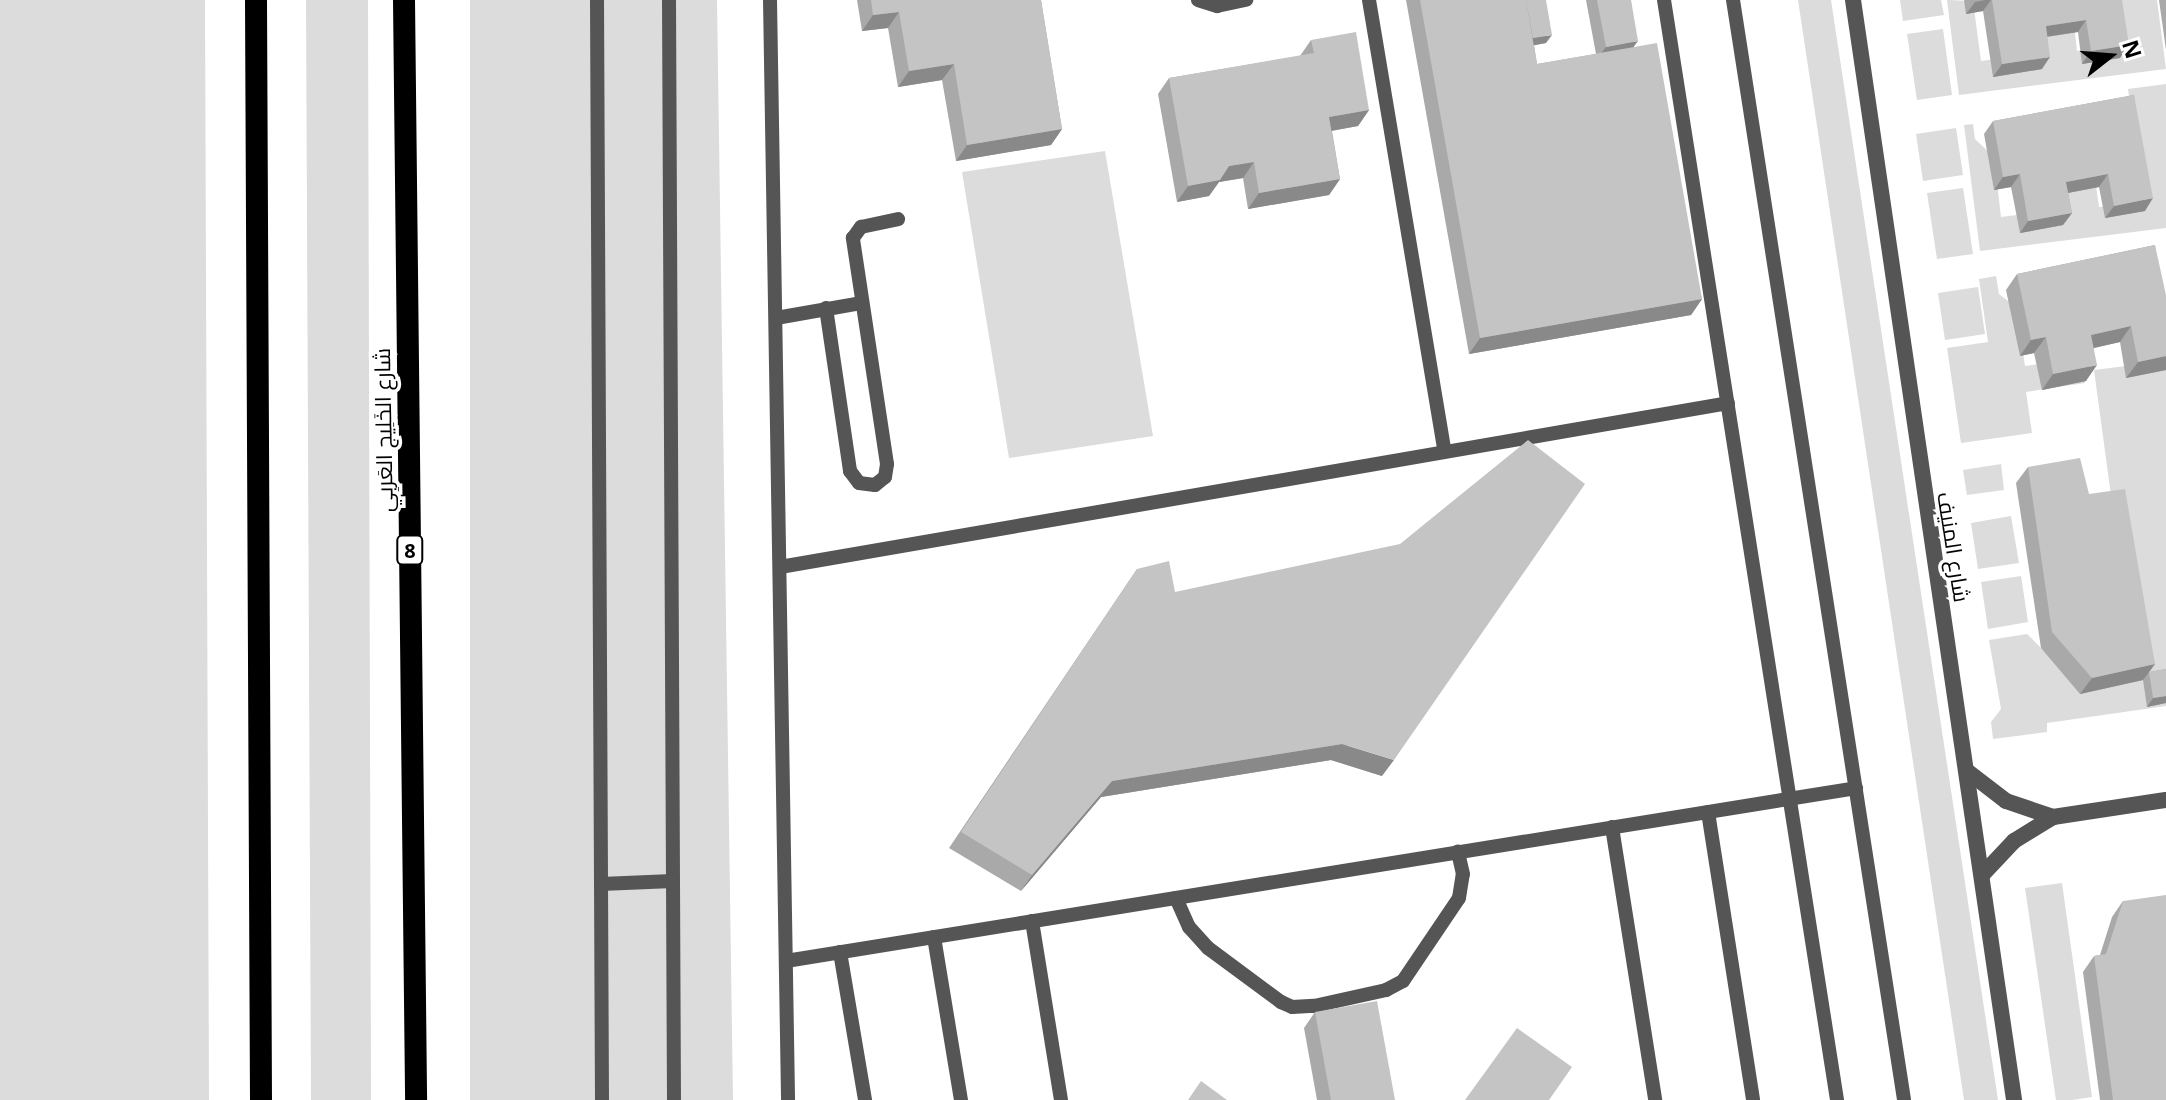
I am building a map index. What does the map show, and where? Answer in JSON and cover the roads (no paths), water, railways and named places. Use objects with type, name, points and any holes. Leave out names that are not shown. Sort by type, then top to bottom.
[{"type":"highway","name":"شارع الخَلِيج العَربِي","points":[[404,0],[416,1100]]},
{"type":"highway","points":[[256,5],[261,1100]]},
{"type":"street","name":"شارع المنيف","points":[[1853,0],[2014,1100]]},
{"type":"street","points":[[1967,771],[2006,801],[2053,817]]},
{"type":"street","points":[[1982,875],[2014,841],[2053,817],[2166,800]]},
{"type":"lane","points":[[597,0],[602,1100]]},
{"type":"lane","points":[[669,0],[674,1100]]},
{"type":"lane","points":[[770,0],[788,1100]]},
{"type":"lane","points":[[1198,0],[1217,6],[1246,0]]},
{"type":"lane","points":[[1369,0],[1445,452]]},
{"type":"lane","points":[[1664,0],[1837,1100]]},
{"type":"lane","points":[[1733,0],[1904,1100]]},
{"type":"lane","points":[[826,308],[850,471],[859,483],[875,485],[885,477],[887,464],[853,238],[861,227],[898,219]]},
{"type":"lane","points":[[776,318],[861,303]]},
{"type":"lane","points":[[780,567],[1728,403]]},
{"type":"lane","points":[[786,961],[1856,788]]},
{"type":"lane","points":[[1708,812],[1753,1100]]},
{"type":"lane","points":[[1612,827],[1655,1100]]},
{"type":"lane","points":[[1176,898],[1189,927],[1208,948],[1281,1002],[1292,1007],[1314,1006],[1386,990],[1403,981],[1459,898],[1463,874],[1458,852]]},
{"type":"lane","points":[[601,884],[673,881]]},
{"type":"lane","points":[[1032,921],[1061,1100]]},
{"type":"lane","points":[[934,937],[961,1100]]},
{"type":"lane","points":[[840,952],[865,1100]]}]
